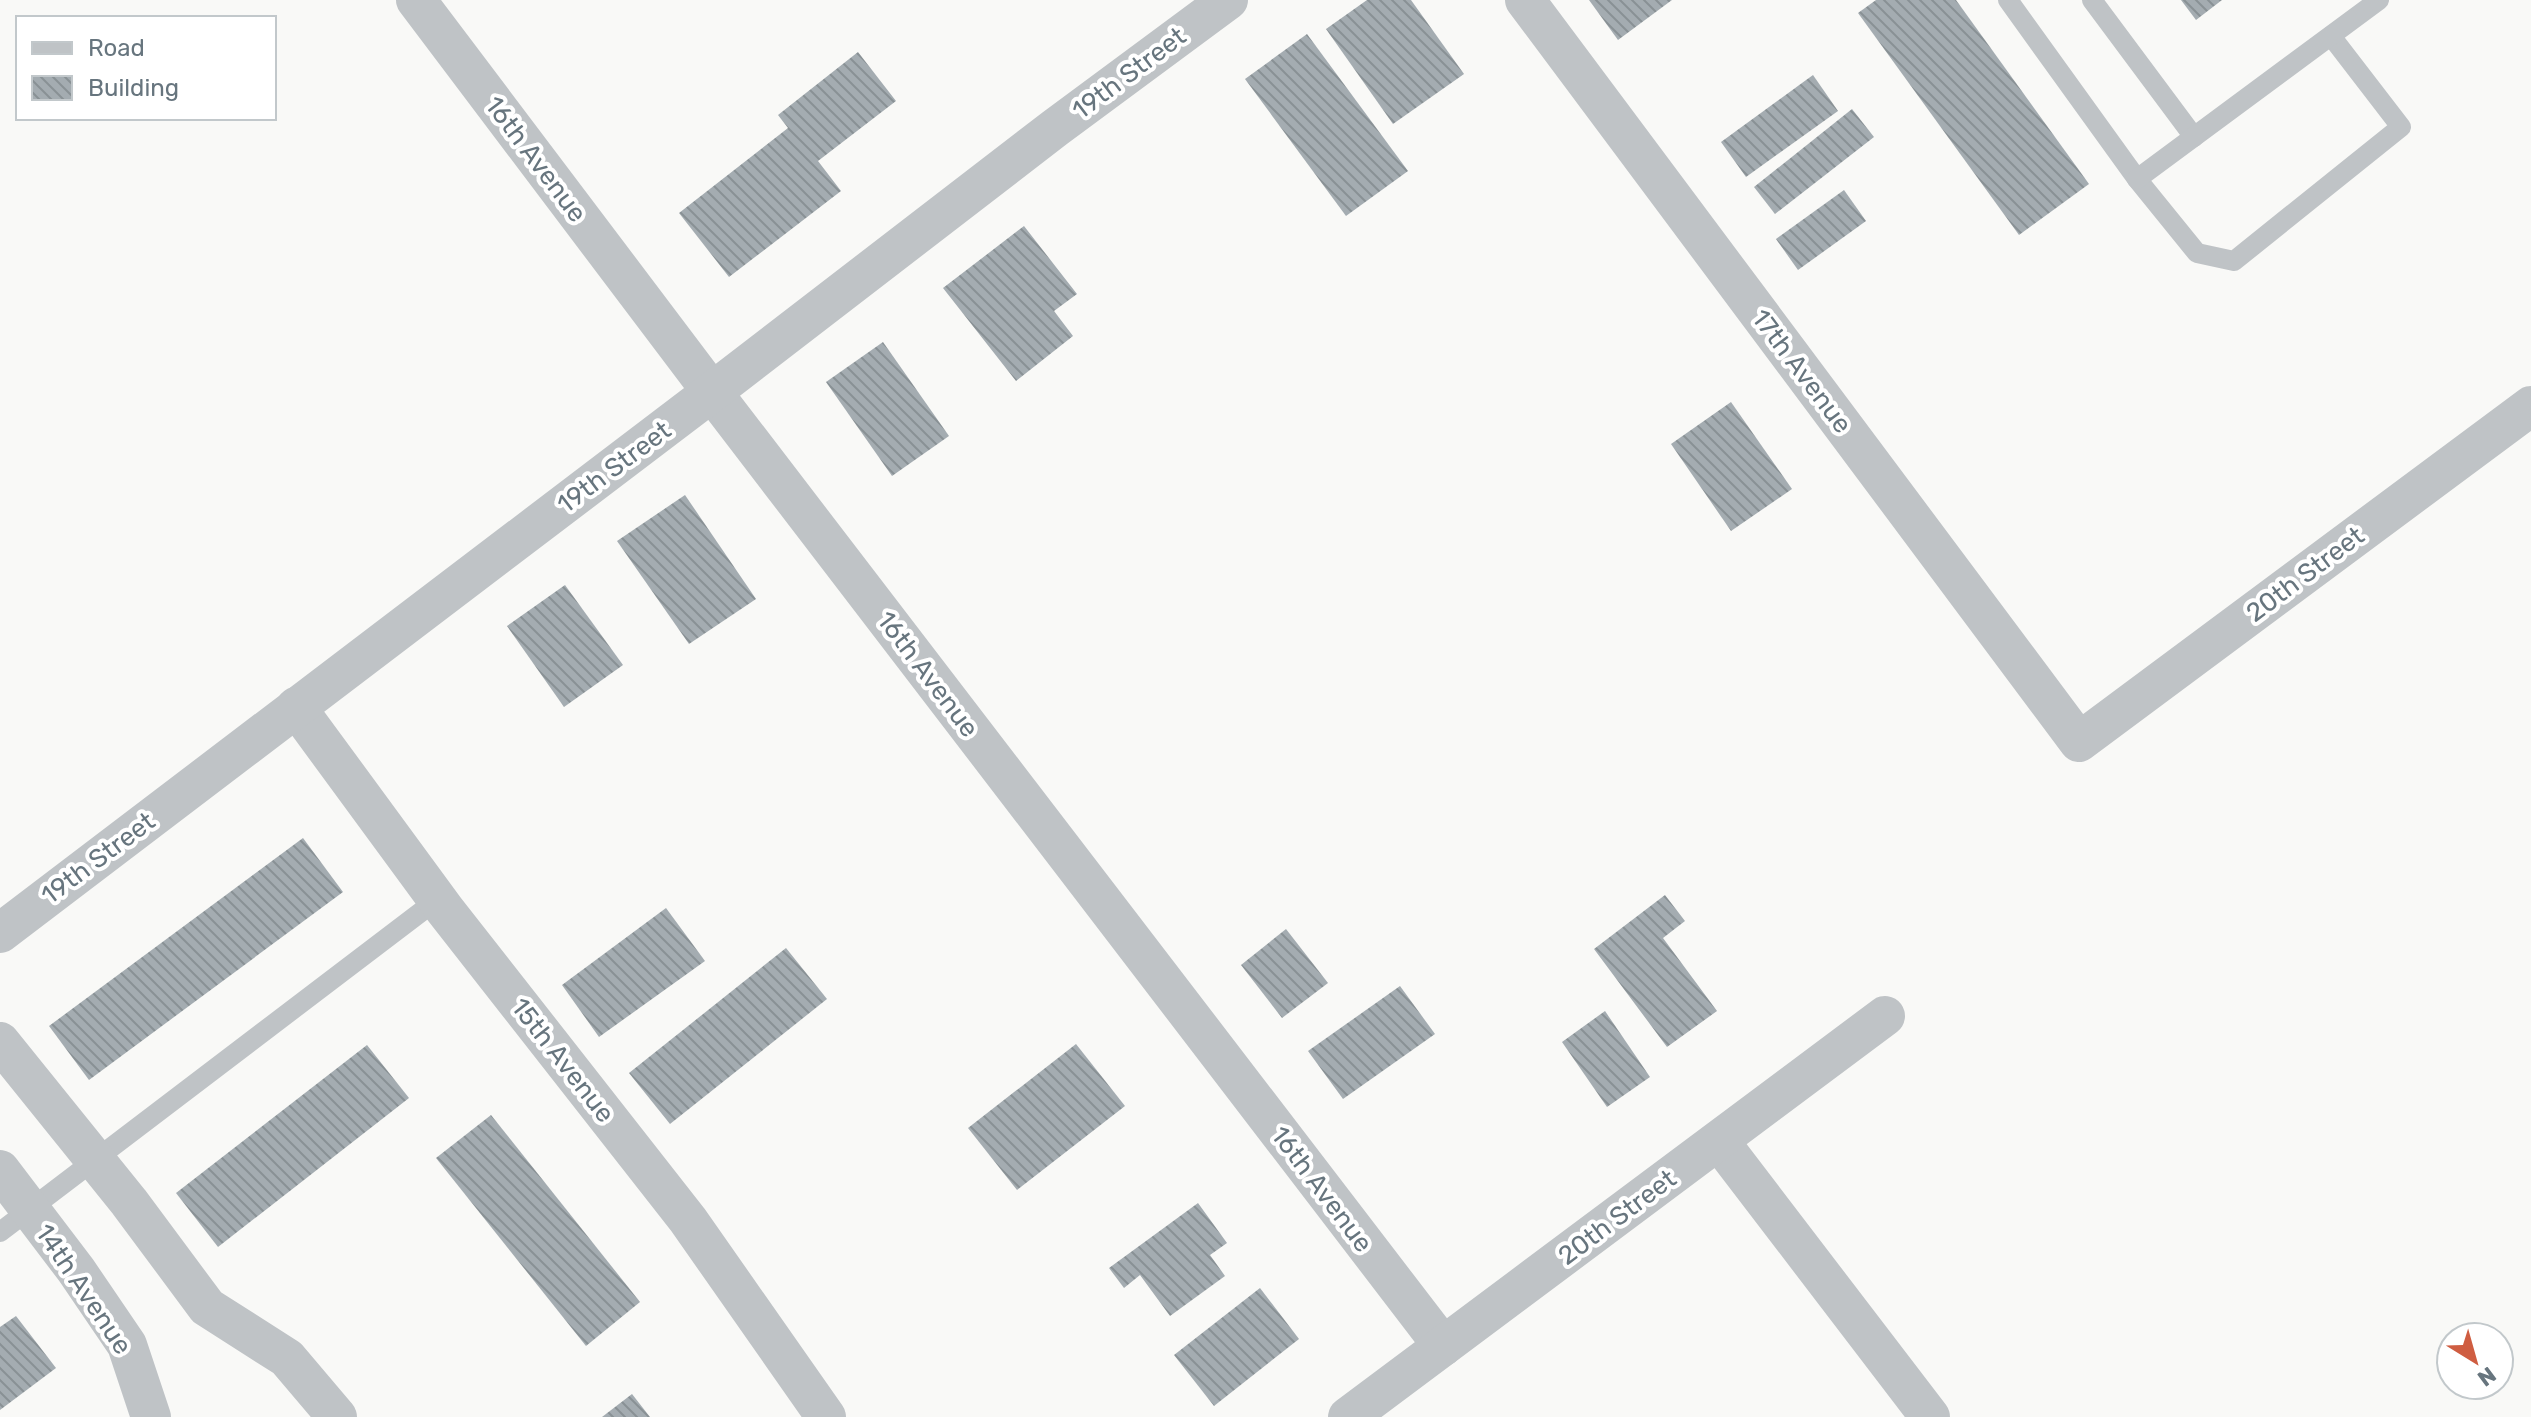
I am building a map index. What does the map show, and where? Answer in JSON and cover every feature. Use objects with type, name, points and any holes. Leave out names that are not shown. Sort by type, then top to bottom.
[{"type":"street","name":"16th Avenue","points":[[416,0],[712,392],[1443,1346]]},
{"type":"street","name":"19th Street","points":[[0,933],[1055,128],[1228,0]]},
{"type":"street","name":"17th Avenue","points":[[1525,0],[2079,742]]},
{"type":"street","name":"20th Street","points":[[2079,742],[2531,406]]},
{"type":"street","name":"15th Avenue","points":[[296,707],[438,899],[688,1220],[826,1417]]},
{"type":"street","name":"20th Street","points":[[1348,1417],[1885,1016]]},
{"type":"street","points":[[0,1042],[207,1307],[287,1358],[337,1417]]},
{"type":"street","points":[[1719,1141],[1930,1417]]},
{"type":"street","name":"14th Avenue","points":[[0,1170],[15,1221],[76,1270],[127,1345],[151,1417]]},
{"type":"lane","points":[[2008,0],[2137,179],[2197,253],[2234,261],[2401,127],[2331,36]]},
{"type":"lane","points":[[2092,0],[2194,137]]},
{"type":"lane","points":[[2137,179],[2379,0]]},
{"type":"lane","points":[[15,1221],[438,899]]},
{"type":"building","points":[[1367,0],[1411,0],[1464,74],[1393,124],[1326,29]]},
{"type":"building","points":[[1589,0],[1672,0],[1618,40]]},
{"type":"building","points":[[1876,0],[1956,0],[2089,184],[2019,235],[1858,13]]},
{"type":"building","points":[[2181,0],[2222,0],[2196,20]]},
{"type":"building","points":[[1307,34],[1408,171],[1346,216],[1245,79]]},
{"type":"building","points":[[858,52],[896,101],[818,161],[841,191],[729,277],[679,213],[788,128],[778,115]]},
{"type":"building","points":[[1813,75],[1838,111],[1746,177],[1721,142]]},
{"type":"building","points":[[1852,109],[1874,137],[1775,214],[1754,187]]},
{"type":"building","points":[[1844,190],[1866,221],[1798,270],[1776,239]]},
{"type":"building","points":[[1024,226],[1077,294],[1054,311],[1073,336],[1016,381],[943,288]]},
{"type":"building","points":[[883,342],[949,436],[892,476],[826,382]]},
{"type":"building","points":[[1731,402],[1792,489],[1731,531],[1671,444]]},
{"type":"building","points":[[685,495],[756,599],[689,644],[617,541]]},
{"type":"building","points":[[565,585],[623,665],[564,707],[507,626]]},
{"type":"building","points":[[303,838],[343,892],[89,1080],[49,1026]]},
{"type":"building","points":[[1665,895],[1685,921],[1663,938],[1717,1011],[1667,1047],[1594,949]]},
{"type":"building","points":[[666,908],[705,961],[599,1037],[562,985]]},
{"type":"building","points":[[1286,929],[1328,983],[1282,1018],[1241,965]]},
{"type":"building","points":[[786,948],[827,999],[670,1124],[629,1073]]},
{"type":"building","points":[[1400,986],[1435,1034],[1343,1099],[1308,1051]]},
{"type":"building","points":[[1605,1011],[1650,1077],[1607,1107],[1562,1042]]},
{"type":"building","points":[[1076,1044],[1125,1106],[1017,1190],[968,1128]]},
{"type":"building","points":[[367,1045],[409,1098],[218,1247],[176,1193]]},
{"type":"building","points":[[491,1115],[640,1302],[586,1346],[436,1158]]},
{"type":"building","points":[[1198,1203],[1227,1243],[1210,1255],[1225,1276],[1170,1316],[1140,1275],[1124,1288],[1109,1268]]},
{"type":"building","points":[[1260,1288],[1299,1339],[1214,1406],[1174,1355]]},
{"type":"building","points":[[16,1316],[56,1368],[0,1410],[0,1327]]},
{"type":"building","points":[[632,1394],[650,1417],[602,1417]]}]
